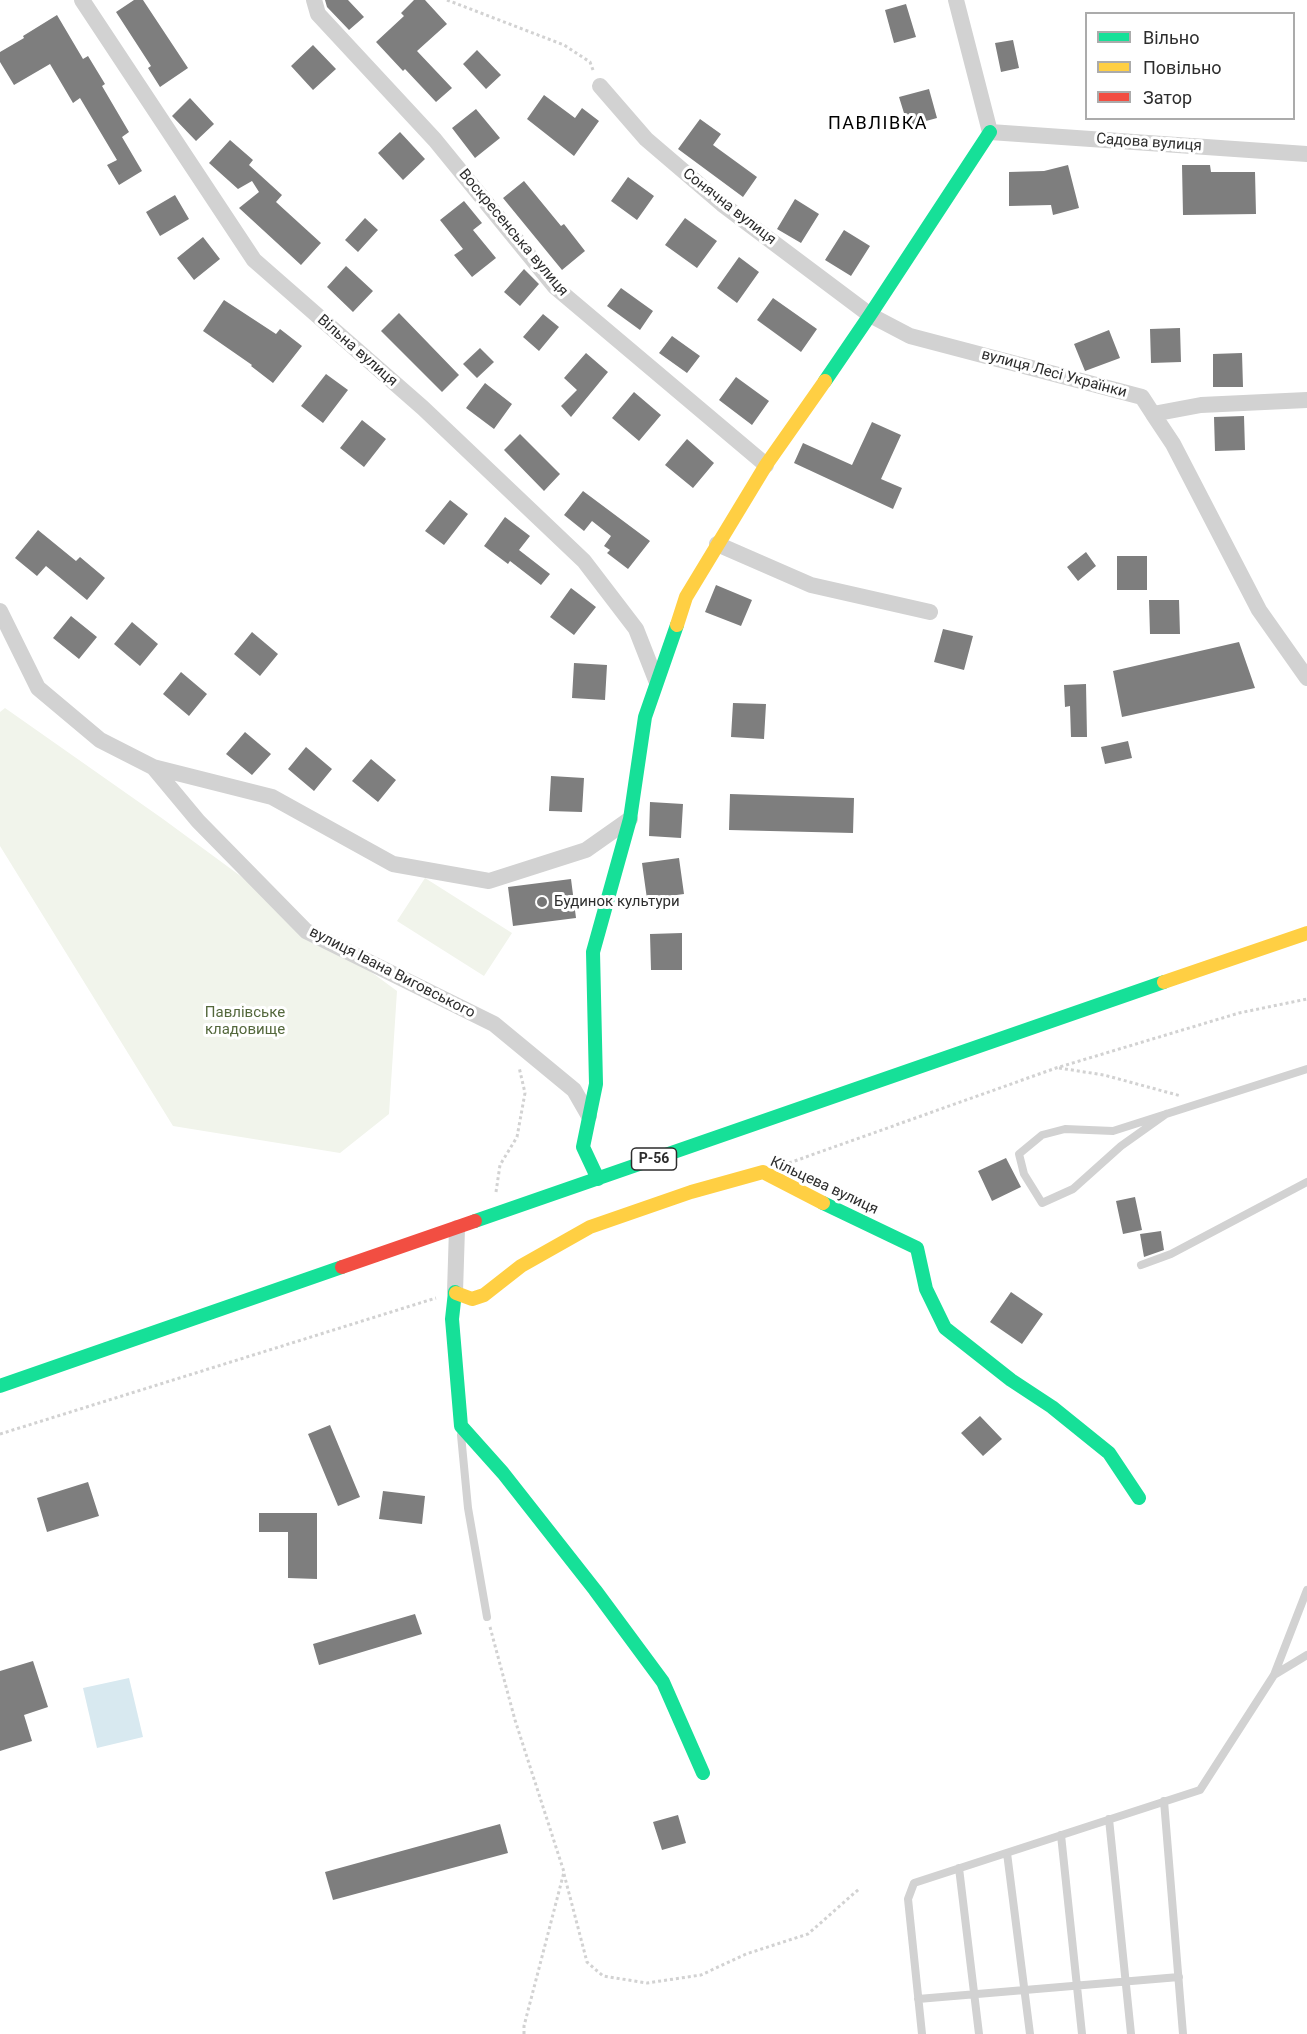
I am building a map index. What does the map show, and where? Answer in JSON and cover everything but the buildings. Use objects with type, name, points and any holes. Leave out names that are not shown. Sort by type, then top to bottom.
[{"type":"street","name":"Вільна вулиця","points":[[82,0],[254,260],[423,408],[584,561],[636,629],[656,680]]},
{"type":"street","name":"Воскресенська вулиця","points":[[314,0],[318,14],[435,140],[555,287],[766,465]]},
{"type":"street","points":[[598,1179],[583,1147],[596,1084],[593,952],[630,819],[645,717],[656,680],[686,597],[717,543],[766,465],[870,315],[990,132],[956,0]]},
{"type":"street","name":"Сонячна вулиця","points":[[600,86],[646,139],[722,204],[870,315]]},
{"type":"street","name":"Садова вулиця","points":[[990,132],[1307,154]]},
{"type":"street","name":"вулиця Лесі Українки","points":[[870,315],[910,336],[1142,397],[1173,444],[1259,610],[1307,678]]},
{"type":"street","points":[[1153,414],[1201,405],[1307,400]]},
{"type":"street","points":[[717,543],[811,585],[930,612]]},
{"type":"street","name":"вулиця Івана Виговського","points":[[0,610],[38,688],[100,740],[153,767],[272,797],[393,864],[489,881],[586,850],[630,819]]},
{"type":"street","name":"вулиця Івана Виговського","points":[[153,767],[198,821],[306,931],[494,1024],[574,1090],[590,1116]]},
{"type":"street","name":"Р-56","points":[[0,1386],[1307,933]]},
{"type":"street","name":"Кільцева вулиця","points":[[455,1292],[472,1299],[484,1296],[521,1266],[590,1227],[691,1192],[763,1172],[844,1214],[917,1248],[926,1289],[945,1328],[1011,1380],[1052,1407],[1109,1453],[1140,1498]]},
{"type":"street","points":[[457,1228],[452,1319],[461,1426],[517,1491],[595,1590],[663,1683],[703,1773]]},
{"type":"lane","points":[[1166,1114],[1121,1146],[1073,1189],[1042,1203],[1024,1174],[1019,1154],[1042,1135],[1065,1129],[1113,1131],[1203,1102],[1307,1069]]},
{"type":"lane","points":[[1141,1265],[1171,1254],[1307,1182]]},
{"type":"lane","points":[[461,1426],[468,1508],[487,1617]]},
{"type":"lane","points":[[922,2034],[908,1899],[914,1883],[1200,1790],[1274,1675],[1307,1590]]},
{"type":"lane","points":[[1274,1675],[1307,1655]]},
{"type":"lane","points":[[1164,1802],[1183,2034]]},
{"type":"lane","points":[[1109,1819],[1131,2034]]},
{"type":"lane","points":[[1061,1835],[1082,2034]]},
{"type":"lane","points":[[1007,1853],[1030,2034]]},
{"type":"lane","points":[[959,1868],[979,2034]]},
{"type":"lane","points":[[918,1999],[1179,1977]]},
{"type":"path","points":[[447,0],[564,45],[590,62],[600,86]]},
{"type":"path","points":[[763,1172],[1056,1068],[1239,1013],[1307,999]]},
{"type":"path","points":[[495,1193],[500,1165],[517,1137],[525,1093],[519,1065]]},
{"type":"path","points":[[1056,1068],[1104,1075],[1203,1102]]},
{"type":"path","points":[[0,1434],[455,1292]]},
{"type":"path","points":[[487,1617],[515,1720],[564,1872],[587,1962],[603,1976],[647,1983],[700,1975],[746,1954],[808,1934],[859,1889]]},
{"type":"path","points":[[524,2034],[524,2026],[564,1872]]},
{"type":"green space","name":"Павлівське кладовище","points":[[5,708],[163,819],[397,991],[389,1114],[340,1153],[173,1126],[0,846],[0,712]]},
{"type":"green space","points":[[425,878],[512,933],[484,976],[397,921]]},
{"type":"shaded area","points":[[129,1678],[143,1737],[97,1748],[83,1688]]},
{"type":"traffic: fast","points":[[825,381],[990,132]]},
{"type":"traffic: fast","points":[[598,1179],[583,1147],[596,1084],[593,952],[630,819],[645,717],[677,625]]},
{"type":"traffic: fast","points":[[475,1221],[1164,982]]},
{"type":"traffic: fast","points":[[823,1203],[917,1248],[926,1289],[945,1328],[1011,1380],[1052,1407],[1109,1453],[1139,1498]]},
{"type":"traffic: fast","points":[[0,1386],[342,1267]]},
{"type":"traffic: fast","points":[[456,1293],[452,1319],[461,1426],[503,1473],[595,1590],[663,1682],[703,1773]]},
{"type":"traffic: slow","points":[[677,625],[686,597],[766,465],[825,381]]},
{"type":"traffic: slow","points":[[1164,982],[1307,933]]},
{"type":"traffic: slow","points":[[456,1293],[472,1299],[484,1295],[521,1266],[590,1227],[691,1192],[763,1172],[823,1203]]},
{"type":"traffic: jam","points":[[342,1267],[475,1221]]},
{"type":"place","name":"Будинок культури","points":[[542,902]]},
{"type":"district","name":"ПАВЛІВКА","points":[[878,124]]}]
